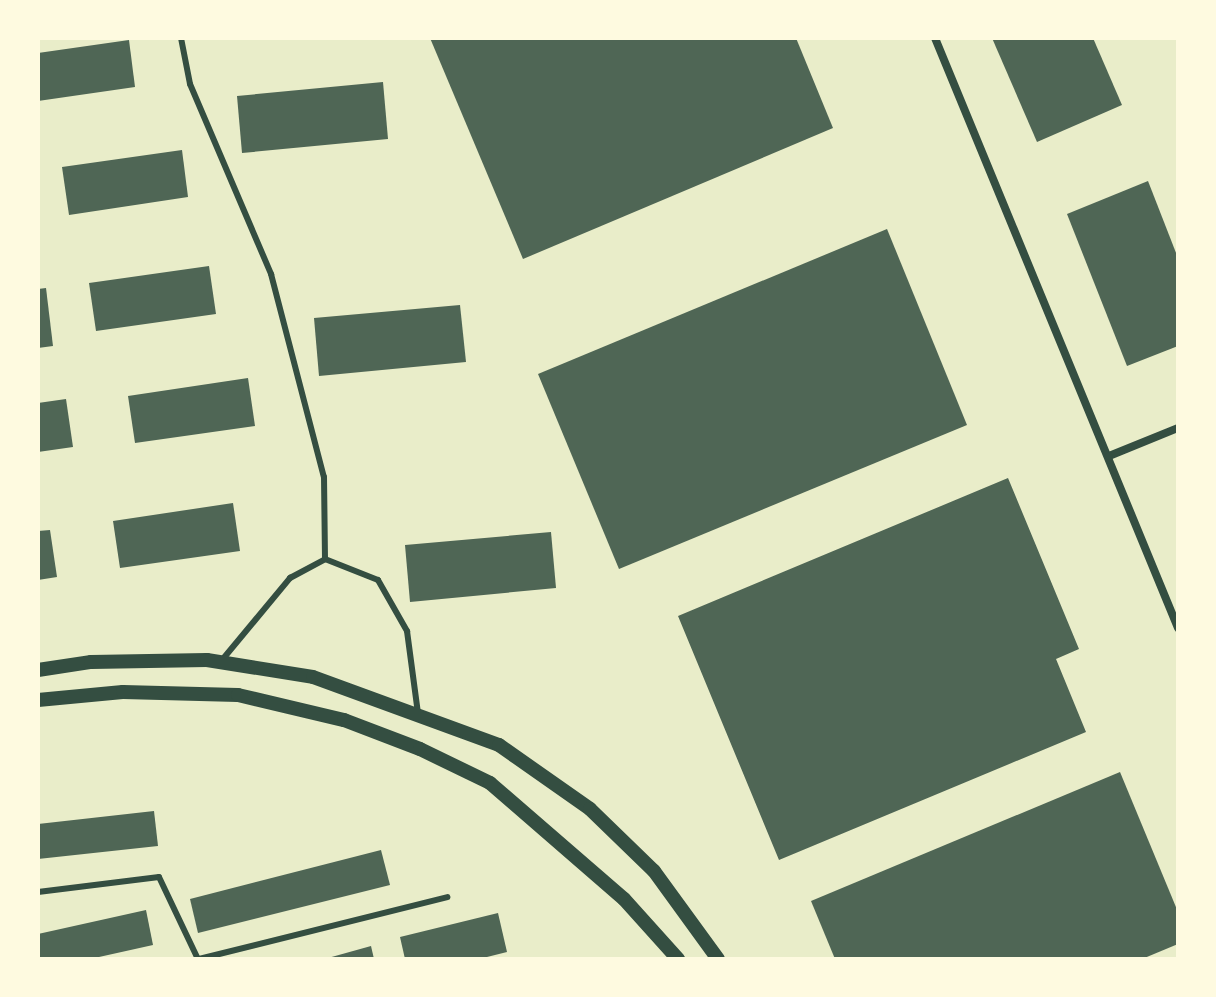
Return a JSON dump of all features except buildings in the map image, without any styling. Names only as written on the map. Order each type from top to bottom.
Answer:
[{"type":"street","points":[[935,38],[1178,628]]},
{"type":"street","points":[[1109,456],[1178,428]]},
{"type":"street","points":[[38,670],[91,662],[220,662],[313,677],[499,745],[590,809],[654,871],[718,959]]},
{"type":"street","points":[[38,700],[123,692],[238,695],[344,720],[420,749],[490,783],[624,899],[678,959]]},
{"type":"lane","points":[[181,38],[190,84],[271,274],[324,477],[325,559]]},
{"type":"lane","points":[[220,662],[290,578],[325,559]]},
{"type":"lane","points":[[325,559],[378,580],[407,631],[418,713]]},
{"type":"lane","points":[[38,892],[159,877],[198,959],[447,897]]}]
